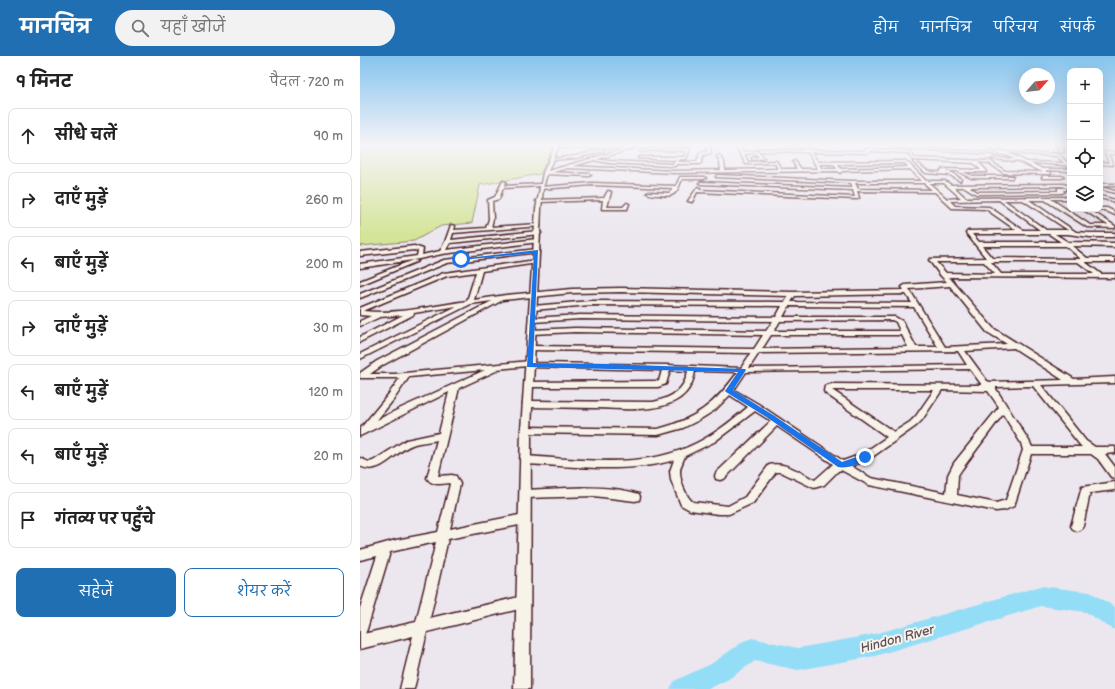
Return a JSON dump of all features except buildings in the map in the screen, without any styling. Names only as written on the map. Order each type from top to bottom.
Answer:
[{"type":"street","points":[[522,689],[527,404],[533,320],[538,201],[545,176]]},
{"type":"street","points":[[559,187],[563,176]]},
{"type":"street","points":[[649,193],[672,194],[678,187],[681,178],[701,176]]},
{"type":"street","points":[[690,201],[705,176]]},
{"type":"street","points":[[714,176],[853,182],[945,182],[965,199]]},
{"type":"street","points":[[841,176],[842,181]]},
{"type":"street","points":[[919,176],[956,208],[987,208]]},
{"type":"street","points":[[953,176],[960,180]]},
{"type":"street","points":[[968,176],[971,177],[1062,176],[1067,178]]},
{"type":"street","points":[[867,177],[870,182]]},
{"type":"street","points":[[751,194],[757,178]]},
{"type":"street","points":[[896,178],[906,190]]},
{"type":"street","points":[[807,196],[808,180]]},
{"type":"street","points":[[696,192],[857,198],[853,182]]},
{"type":"street","points":[[701,183],[855,190],[935,191]]},
{"type":"street","points":[[488,229],[491,219],[490,200],[497,198],[503,184],[576,189],[595,184],[678,187]]},
{"type":"street","points":[[1103,185],[1115,185]]},
{"type":"street","points":[[951,186],[966,186],[976,193],[1062,192],[1059,189],[1067,188]]},
{"type":"street","points":[[573,200],[576,189]]},
{"type":"street","points":[[1103,189],[1115,192]]},
{"type":"street","points":[[609,192],[604,208],[623,208],[627,207],[627,204]]},
{"type":"street","points":[[1103,198],[1115,202]]},
{"type":"street","points":[[538,201],[606,199]]},
{"type":"street","points":[[978,199],[987,208],[1022,232]]},
{"type":"street","points":[[1000,199],[1067,244],[1100,276]]},
{"type":"street","points":[[1024,199],[1076,233]]},
{"type":"street","points":[[1047,199],[1092,227],[1115,227]]},
{"type":"street","points":[[946,200],[1067,199]]},
{"type":"street","points":[[1103,202],[1115,202]]},
{"type":"street","points":[[1103,210],[1115,210]]},
{"type":"street","points":[[1106,210],[1115,214]]},
{"type":"street","points":[[1089,212],[1115,227]]},
{"type":"street","points":[[442,252],[453,229],[488,229],[537,238]]},
{"type":"street","points":[[999,275],[969,232],[1048,232],[1115,236]]},
{"type":"street","points":[[448,242],[537,238]]},
{"type":"street","points":[[360,266],[537,238]]},
{"type":"street","points":[[360,296],[446,261],[537,238]]},
{"type":"street","points":[[978,244],[1115,245]]},
{"type":"street","points":[[360,254],[414,248],[421,250],[419,257]]},
{"type":"street","points":[[360,283],[428,255]]},
{"type":"street","points":[[1073,382],[990,330],[932,260],[1115,260]]},
{"type":"street","points":[[360,311],[442,276],[458,271],[536,262]]},
{"type":"street","points":[[360,357],[470,302],[480,269]]},
{"type":"street","points":[[943,275],[1115,276]]},
{"type":"street","points":[[943,349],[905,288],[906,286],[951,284]]},
{"type":"street","points":[[360,311],[380,315],[399,314],[506,297],[534,294],[621,290],[794,294],[907,292]]},
{"type":"street","points":[[526,430],[658,432],[680,426],[696,418],[712,408],[729,391],[794,294]]},
{"type":"street","points":[[361,376],[380,363],[506,297]]},
{"type":"street","points":[[533,308],[590,303],[787,306],[915,305]]},
{"type":"street","points":[[360,340],[419,310]]},
{"type":"street","points":[[360,324],[380,315]]},
{"type":"street","points":[[533,320],[580,317],[778,319],[892,318],[899,321],[913,349]]},
{"type":"street","points":[[532,332],[575,330],[768,333],[905,333]]},
{"type":"street","points":[[531,348],[756,351],[943,349],[1016,346]]},
{"type":"street","points":[[729,391],[755,406],[841,465],[868,481],[996,507],[1005,506],[1010,503],[1028,451],[1026,444],[991,387],[984,382],[960,348]]},
{"type":"street","points":[[361,376],[406,375],[530,364],[743,370],[973,367]]},
{"type":"street","points":[[362,432],[500,366]]},
{"type":"street","points":[[529,384],[658,384],[663,382],[667,367]]},
{"type":"street","points":[[527,404],[640,406],[658,404],[669,400],[686,387],[689,382],[692,368]]},
{"type":"street","points":[[362,432],[391,397],[406,375]]},
{"type":"street","points":[[894,438],[828,391],[828,388],[991,387],[1115,380]]},
{"type":"street","points":[[1035,384],[1083,443],[1100,456],[1115,474]]},
{"type":"street","points":[[408,689],[455,484],[452,479],[434,480],[432,478],[455,387]]},
{"type":"street","points":[[681,454],[675,471],[681,496],[685,502],[690,506],[729,510],[749,500],[776,466],[814,484],[820,482],[830,472],[841,465],[856,462],[865,457],[894,438],[919,418],[940,387]]},
{"type":"street","points":[[525,460],[629,464],[659,460],[681,454],[718,436],[755,406]]},
{"type":"street","points":[[951,498],[953,475],[958,466],[1004,407]]},
{"type":"street","points":[[720,476],[777,421]]},
{"type":"street","points":[[360,462],[368,466],[376,464],[409,442],[443,436]]},
{"type":"street","points":[[1028,451],[1115,450]]},
{"type":"street","points":[[1076,526],[1086,490],[1115,486]]},
{"type":"street","points":[[525,494],[586,492],[609,493],[635,497]]},
{"type":"street","points":[[360,555],[385,548],[524,520]]},
{"type":"street","points":[[360,629],[385,548]]},
{"type":"street","points":[[360,642],[523,602]]},
{"type":"green space","points":[[360,176],[532,176],[480,185],[472,223],[441,226],[414,241],[360,246]]},
{"type":"waterway","name":"Hindon River","points":[[682,689],[719,672],[752,649],[798,659],[832,653],[875,645],[1041,596],[1090,602],[1115,619]]},
{"type":"route","points":[[461,259],[537,251],[530,365],[743,370],[729,391],[771,416],[841,465],[856,462],[865,457]]}]
